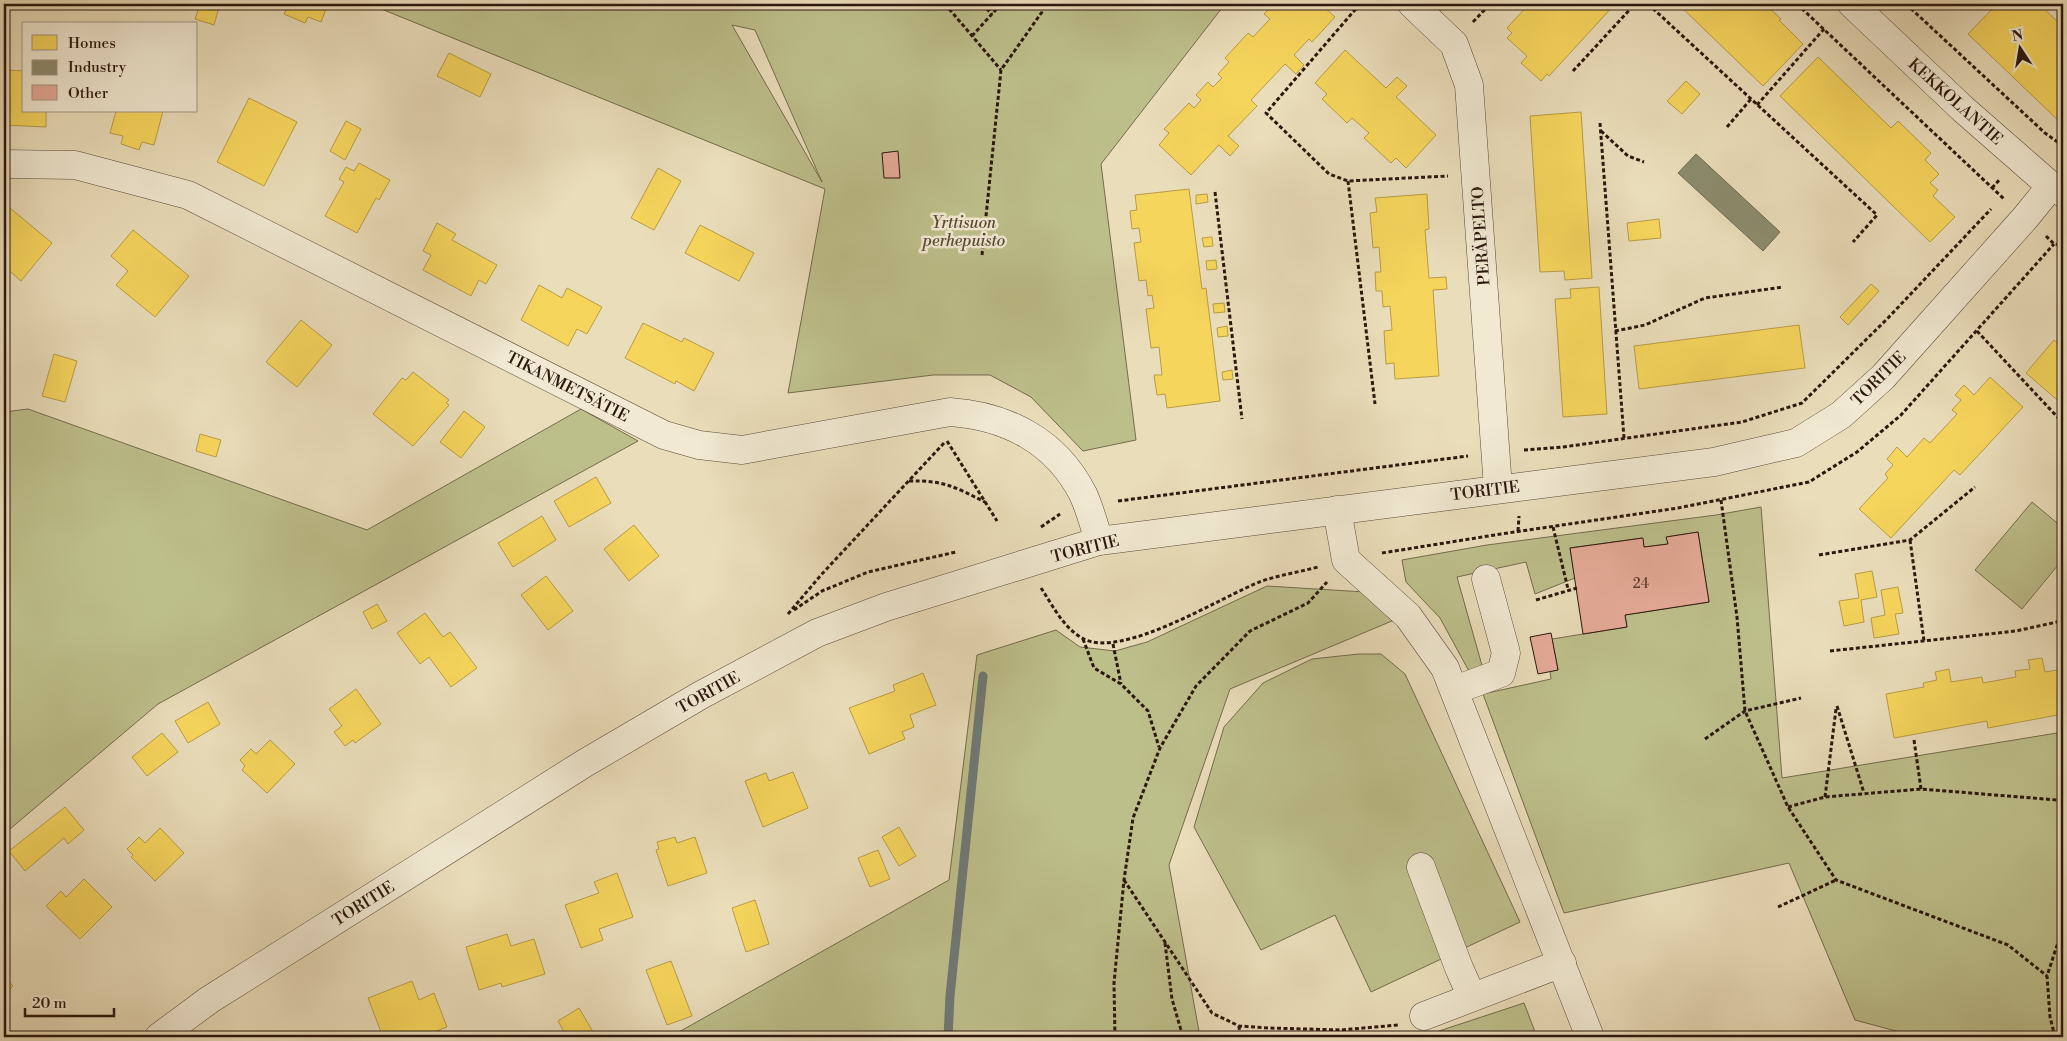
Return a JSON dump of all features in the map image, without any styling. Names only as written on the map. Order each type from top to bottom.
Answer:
[{"type":"street","name":"PERÄPELTO","points":[[1412,4],[1454,44],[1469,85],[1498,488]]},
{"type":"street","name":"KEKKOLANTIE","points":[[1852,4],[1963,109],[2057,190]]},
{"type":"street","name":"TIKANMETSÄTIE","points":[[4,164],[75,165],[188,195],[664,435],[699,445],[742,450],[950,412],[967,413],[1003,422],[1034,438],[1063,462],[1083,494],[1099,541]]},
{"type":"street","name":"TORITIE","points":[[159,1037],[209,1000],[585,763],[701,694],[817,633],[886,608],[1099,541],[1498,488],[1714,462],[1796,443],[1841,415],[1883,377],[2025,218],[2057,190]]},
{"type":"street","points":[[1337,510],[1346,560],[1408,616],[1445,668],[1590,1037]]},
{"type":"street","points":[[1455,690],[1501,673],[1506,654],[1486,579]]},
{"type":"street","points":[[1421,867],[1459,968],[1472,997]]},
{"type":"street","points":[[1424,1016],[1562,963]]},
{"type":"path","points":[[945,4],[1001,70]]},
{"type":"path","points":[[982,4],[992,14]]},
{"type":"path","points":[[972,36],[1002,4]]},
{"type":"path","points":[[982,255],[1001,70],[1042,12],[1044,4]]},
{"type":"path","points":[[1360,4],[1266,113],[1329,174],[1348,180],[1475,175]]},
{"type":"path","points":[[1573,71],[1635,4]]},
{"type":"path","points":[[1648,4],[1877,215],[1853,242]]},
{"type":"path","points":[[1797,4],[2025,218],[2054,244],[2063,245]]},
{"type":"path","points":[[1906,4],[2045,133],[2063,146]]},
{"type":"path","points":[[1757,105],[1824,29]]},
{"type":"path","points":[[1727,127],[1751,99]]},
{"type":"path","points":[[1600,122],[1624,438]]},
{"type":"path","points":[[1600,131],[1628,156],[1644,162]]},
{"type":"path","points":[[1348,180],[1375,404]]},
{"type":"path","points":[[1214,192],[1242,419]]},
{"type":"path","points":[[1037,530],[1059,514],[1130,498],[1496,453],[1563,447],[1742,422],[1802,403],[1888,318],[2002,197]]},
{"type":"path","points":[[1615,331],[1645,326],[1705,298],[1783,287]]},
{"type":"path","points":[[1977,331],[2063,422]]},
{"type":"path","points":[[959,552],[868,572],[822,591],[788,614],[946,440],[997,521]]},
{"type":"path","points":[[909,480],[925,480],[947,484],[985,502]]},
{"type":"path","points":[[1819,555],[1910,540],[1975,487]]},
{"type":"path","points":[[1721,500],[1737,617],[1744,711],[1788,807],[1836,880],[2008,945],[2047,976]]},
{"type":"path","points":[[1553,527],[1568,589]]},
{"type":"path","points":[[1910,540],[1924,641]]},
{"type":"path","points":[[1114,1037],[1114,983],[1124,880],[1133,818],[1160,748],[1196,686],[1250,631],[1308,603],[1346,560]]},
{"type":"path","points":[[1536,600],[1576,588]]},
{"type":"path","points":[[1830,651],[2016,631],[2057,622],[2063,615]]},
{"type":"path","points":[[1083,639],[1094,668],[1121,684],[1148,711],[1160,748]]},
{"type":"path","points":[[1113,644],[1121,684]]},
{"type":"path","points":[[1705,739],[1744,711],[1801,698]]},
{"type":"path","points":[[1824,796],[1836,706],[1864,794]]},
{"type":"path","points":[[1914,740],[1921,789]]},
{"type":"path","points":[[1788,807],[1824,796],[1921,789],[2063,799]]},
{"type":"path","points":[[1124,880],[1212,1013],[1239,1026],[1341,1030],[1395,1026],[1424,1016]]},
{"type":"path","points":[[1778,907],[1836,880]]},
{"type":"path","points":[[2055,1037],[2050,1017],[2047,976],[2063,927]]},
{"type":"path","points":[[1165,942],[1172,999],[1183,1037]]},
{"type":"path","points":[[1239,1026],[1240,1037]]},
{"type":"green space","name":"Yrttisuon perhepuisto","points":[[369,4],[1225,4],[1101,164],[1136,440],[1083,451],[1031,397],[990,375],[933,375],[788,393],[825,189]],"holes":[[[732,25],[755,30],[822,182]]]},
{"type":"green space","points":[[28,409],[367,530],[581,409],[638,441],[158,704],[4,834],[4,412]]},
{"type":"green space","points":[[2032,502],[2063,528],[2063,559],[2022,609],[1975,570]]},
{"type":"green space","points":[[1761,507],[1782,778],[2063,732],[2063,1037],[1918,1037],[1855,1020],[1789,863],[1564,913],[1483,694],[1551,679],[1550,671],[1558,670],[1552,639],[1627,627],[1625,615],[1709,602],[1698,532],[1667,537],[1668,544],[1644,547],[1642,538],[1570,548],[1575,578],[1535,594],[1526,562],[1457,577],[1483,669],[1470,673],[1440,618],[1406,582],[1402,560],[1487,545],[1716,515]]},
{"type":"green space","points":[[1267,586],[1365,592],[1399,618],[1230,689],[1169,865],[1200,1037],[670,1037],[949,880],[977,655],[1056,630],[1080,647],[1115,651],[1147,642]]},
{"type":"green space","points":[[1359,654],[1381,654],[1405,674],[1520,922],[1371,992],[1335,915],[1261,950],[1194,827],[1224,727],[1263,683],[1312,659]]},
{"type":"green space","points":[[1524,1003],[1537,1037],[1433,1037],[1433,1033]]},
{"type":"building: Homes","points":[[173,4],[220,4],[214,25],[195,19],[198,10]]},
{"type":"building: Homes","points":[[277,4],[328,4],[321,22],[308,17],[305,23],[284,14],[287,8]]},
{"type":"building: Homes","points":[[1274,4],[1321,4],[1335,17],[1312,42],[1309,39],[1294,55],[1304,65],[1296,74],[1285,64],[1251,100],[1257,106],[1228,136],[1239,146],[1230,156],[1219,145],[1191,175],[1159,145],[1169,133],[1164,129],[1189,103],[1194,108],[1201,100],[1196,95],[1208,82],[1213,87],[1222,78],[1218,74],[1229,62],[1225,58],[1248,33],[1253,37],[1270,19],[1264,14]]},
{"type":"building: Homes","points":[[1529,4],[1532,4],[1535,8],[1539,4],[1615,4],[1549,76],[1547,74],[1541,81],[1521,63],[1527,56],[1507,38],[1512,33],[1507,28]]},
{"type":"building: Homes","points":[[1678,4],[1765,4],[1803,44],[1763,86]]},
{"type":"building: Homes","points":[[1997,4],[2039,4],[2063,27],[2063,125],[1968,34]]},
{"type":"building: Homes","points":[[1345,50],[1386,88],[1397,77],[1407,86],[1396,97],[1436,135],[1406,168],[1396,158],[1391,163],[1364,138],[1369,133],[1352,118],[1347,123],[1322,99],[1327,94],[1315,83]]},
{"type":"building: Homes","points":[[449,53],[491,74],[480,97],[437,76]]},
{"type":"building: Homes","points":[[1818,57],[1891,128],[1898,121],[1931,153],[1925,160],[1939,174],[1930,183],[1938,190],[1933,196],[1955,217],[1930,242],[1780,96]]},
{"type":"building: Homes","points":[[6,70],[22,71],[22,112],[46,112],[46,127],[4,125]]},
{"type":"building: Homes","points":[[1686,81],[1700,94],[1682,114],[1667,101]]},
{"type":"building: Homes","points":[[249,98],[297,122],[264,186],[217,162]]},
{"type":"building: Homes","points":[[116,112],[163,112],[154,145],[142,142],[139,150],[121,144],[123,136],[110,133]]},
{"type":"building: Homes","points":[[1581,112],[1592,278],[1565,280],[1564,271],[1540,272],[1530,116]]},
{"type":"building: Homes","points":[[346,121],[361,129],[345,160],[330,151]]},
{"type":"building: Homes","points":[[359,163],[390,180],[379,200],[376,198],[357,233],[325,216],[344,182],[339,179],[346,167],[354,171]]},
{"type":"building: Homes","points":[[658,168],[681,181],[654,230],[631,218]]},
{"type":"building: Homes","points":[[1189,189],[1202,289],[1206,288],[1220,401],[1167,408],[1165,394],[1157,395],[1154,375],[1162,375],[1159,347],[1151,348],[1146,309],[1154,308],[1152,295],[1148,296],[1146,280],[1139,281],[1134,243],[1141,242],[1139,228],[1132,229],[1130,211],[1137,210],[1135,195]]},
{"type":"building: Homes","points":[[1207,194],[1208,202],[1196,204],[1196,195]]},
{"type":"building: Homes","points":[[1427,194],[1429,229],[1425,230],[1429,278],[1446,277],[1447,289],[1433,290],[1439,376],[1395,379],[1394,363],[1386,364],[1384,331],[1392,330],[1390,306],[1383,307],[1382,291],[1376,291],[1375,272],[1381,272],[1379,247],[1373,248],[1370,213],[1377,212],[1375,198]]},
{"type":"building: Homes","points":[[4,203],[52,243],[21,281],[4,266]]},
{"type":"building: Homes","points":[[1659,219],[1661,238],[1629,241],[1627,223]]},
{"type":"building: Homes","points":[[437,223],[456,234],[452,240],[497,265],[486,284],[479,280],[471,296],[423,270],[431,255],[423,251]]},
{"type":"building: Homes","points":[[700,225],[754,253],[739,281],[685,253]]},
{"type":"building: Homes","points":[[133,230],[189,276],[155,317],[116,285],[128,271],[111,256]]},
{"type":"building: Homes","points":[[1212,237],[1213,246],[1204,247],[1202,238]]},
{"type":"building: Homes","points":[[1216,260],[1217,269],[1207,270],[1206,261]]},
{"type":"building: Homes","points":[[1871,284],[1879,291],[1848,325],[1840,317]]},
{"type":"building: Homes","points":[[539,285],[562,298],[567,288],[602,307],[587,334],[577,329],[568,346],[521,320]]},
{"type":"building: Homes","points":[[1599,287],[1607,414],[1563,417],[1555,299],[1571,298],[1570,289]]},
{"type":"building: Homes","points":[[1224,303],[1225,312],[1214,313],[1213,304]]},
{"type":"building: Homes","points":[[301,320],[332,345],[297,387],[266,362]]},
{"type":"building: Homes","points":[[643,323],[682,342],[684,338],[714,353],[694,391],[676,381],[675,384],[625,358]]},
{"type":"building: Homes","points":[[1799,325],[1805,368],[1639,389],[1634,346]]},
{"type":"building: Homes","points":[[1227,326],[1228,336],[1218,337],[1217,328]]},
{"type":"building: Homes","points":[[2054,340],[2063,348],[2063,405],[2026,373]]},
{"type":"building: Homes","points":[[54,354],[77,361],[65,402],[42,396]]},
{"type":"building: Homes","points":[[1232,370],[1233,379],[1223,380],[1222,372]]},
{"type":"building: Homes","points":[[413,372],[449,400],[446,403],[449,405],[413,446],[373,414],[402,378],[406,380]]},
{"type":"building: Homes","points":[[1990,377],[2023,407],[1960,475],[1954,470],[1891,538],[1859,509],[1888,478],[1885,474],[1893,465],[1887,459],[1897,447],[1907,457],[1924,438],[1930,443],[1957,414],[1952,410],[1961,400],[1955,395],[1964,385],[1974,395]]},
{"type":"building: Homes","points":[[464,411],[485,427],[461,458],[440,442]]},
{"type":"building: Homes","points":[[200,434],[221,440],[216,457],[196,451]]},
{"type":"building: Homes","points":[[596,477],[611,503],[569,527],[554,501]]},
{"type":"building: Homes","points":[[542,516],[556,540],[513,567],[498,543]]},
{"type":"building: Homes","points":[[634,525],[659,556],[629,581],[604,549]]},
{"type":"building: Homes","points":[[1872,571],[1877,597],[1861,600],[1864,622],[1844,626],[1839,601],[1859,598],[1855,574]]},
{"type":"building: Homes","points":[[546,576],[573,611],[548,630],[521,595]]},
{"type":"building: Homes","points":[[1898,587],[1903,613],[1895,614],[1899,634],[1874,638],[1871,618],[1885,615],[1881,590]]},
{"type":"building: Homes","points":[[377,604],[387,621],[372,629],[363,612]]},
{"type":"building: Homes","points":[[425,613],[443,637],[450,632],[477,668],[451,687],[429,657],[420,664],[397,633]]},
{"type":"building: Homes","points":[[2042,658],[2045,672],[2063,669],[2063,714],[1988,728],[1987,721],[1894,738],[1886,694],[1924,687],[1923,683],[1937,680],[1935,672],[1949,669],[1951,682],[1982,677],[1983,683],[2016,677],[2015,671],[2030,669],[2028,660]]},
{"type":"building: Homes","points":[[923,673],[936,705],[910,715],[914,727],[902,732],[905,739],[869,754],[849,708],[895,691],[893,685]]},
{"type":"building: Homes","points":[[356,689],[381,724],[355,743],[353,740],[345,746],[334,732],[342,726],[329,709]]},
{"type":"building: Homes","points":[[208,702],[220,724],[188,743],[175,721]]},
{"type":"building: Homes","points":[[162,733],[178,752],[147,776],[132,757]]},
{"type":"building: Homes","points":[[270,740],[295,764],[267,793],[242,770],[245,766],[240,760],[251,749],[256,754]]},
{"type":"building: Homes","points":[[793,772],[808,808],[763,827],[745,781],[766,773],[769,781]]},
{"type":"building: Homes","points":[[65,807],[84,830],[68,844],[64,838],[25,871],[9,851]]},
{"type":"building: Homes","points":[[899,827],[916,856],[899,866],[882,837]]},
{"type":"building: Homes","points":[[160,828],[184,853],[155,881],[131,857],[133,855],[127,849],[139,837],[145,843]]},
{"type":"building: Homes","points":[[675,837],[677,843],[695,837],[707,873],[668,886],[656,850],[659,849],[657,842]]},
{"type":"building: Homes","points":[[878,850],[890,879],[870,887],[858,858]]},
{"type":"building: Homes","points":[[617,873],[633,917],[599,929],[603,940],[581,948],[565,905],[599,893],[594,882]]},
{"type":"building: Homes","points":[[84,879],[112,907],[80,939],[46,906],[61,891],[66,897]]},
{"type":"building: Homes","points":[[755,900],[769,944],[746,952],[732,908]]},
{"type":"building: Homes","points":[[507,934],[511,946],[534,939],[545,974],[502,987],[501,983],[479,990],[466,947]]},
{"type":"building: Homes","points":[[671,961],[692,1016],[667,1025],[646,970]]},
{"type":"building: Homes","points":[[4,976],[13,986],[4,995]]},
{"type":"building: Homes","points":[[412,981],[419,1000],[434,993],[447,1027],[421,1037],[383,1037],[368,998]]},
{"type":"building: Homes","points":[[579,1008],[596,1037],[567,1037],[558,1021]]},
{"type":"building: Industry","points":[[1696,154],[1780,232],[1763,251],[1678,173]]},
{"type":"building: Other","points":[[898,151],[900,178],[884,178],[882,153]]},
{"type":"building: Other","points":[[1698,532],[1709,602],[1625,615],[1627,627],[1583,634],[1570,548],[1643,538],[1644,547],[1668,544],[1666,537]]},
{"type":"building: Other","points":[[1551,633],[1558,670],[1538,674],[1530,637]]},
{"type":"waterway","points":[[948,1037],[950,996],[983,676]]}]
